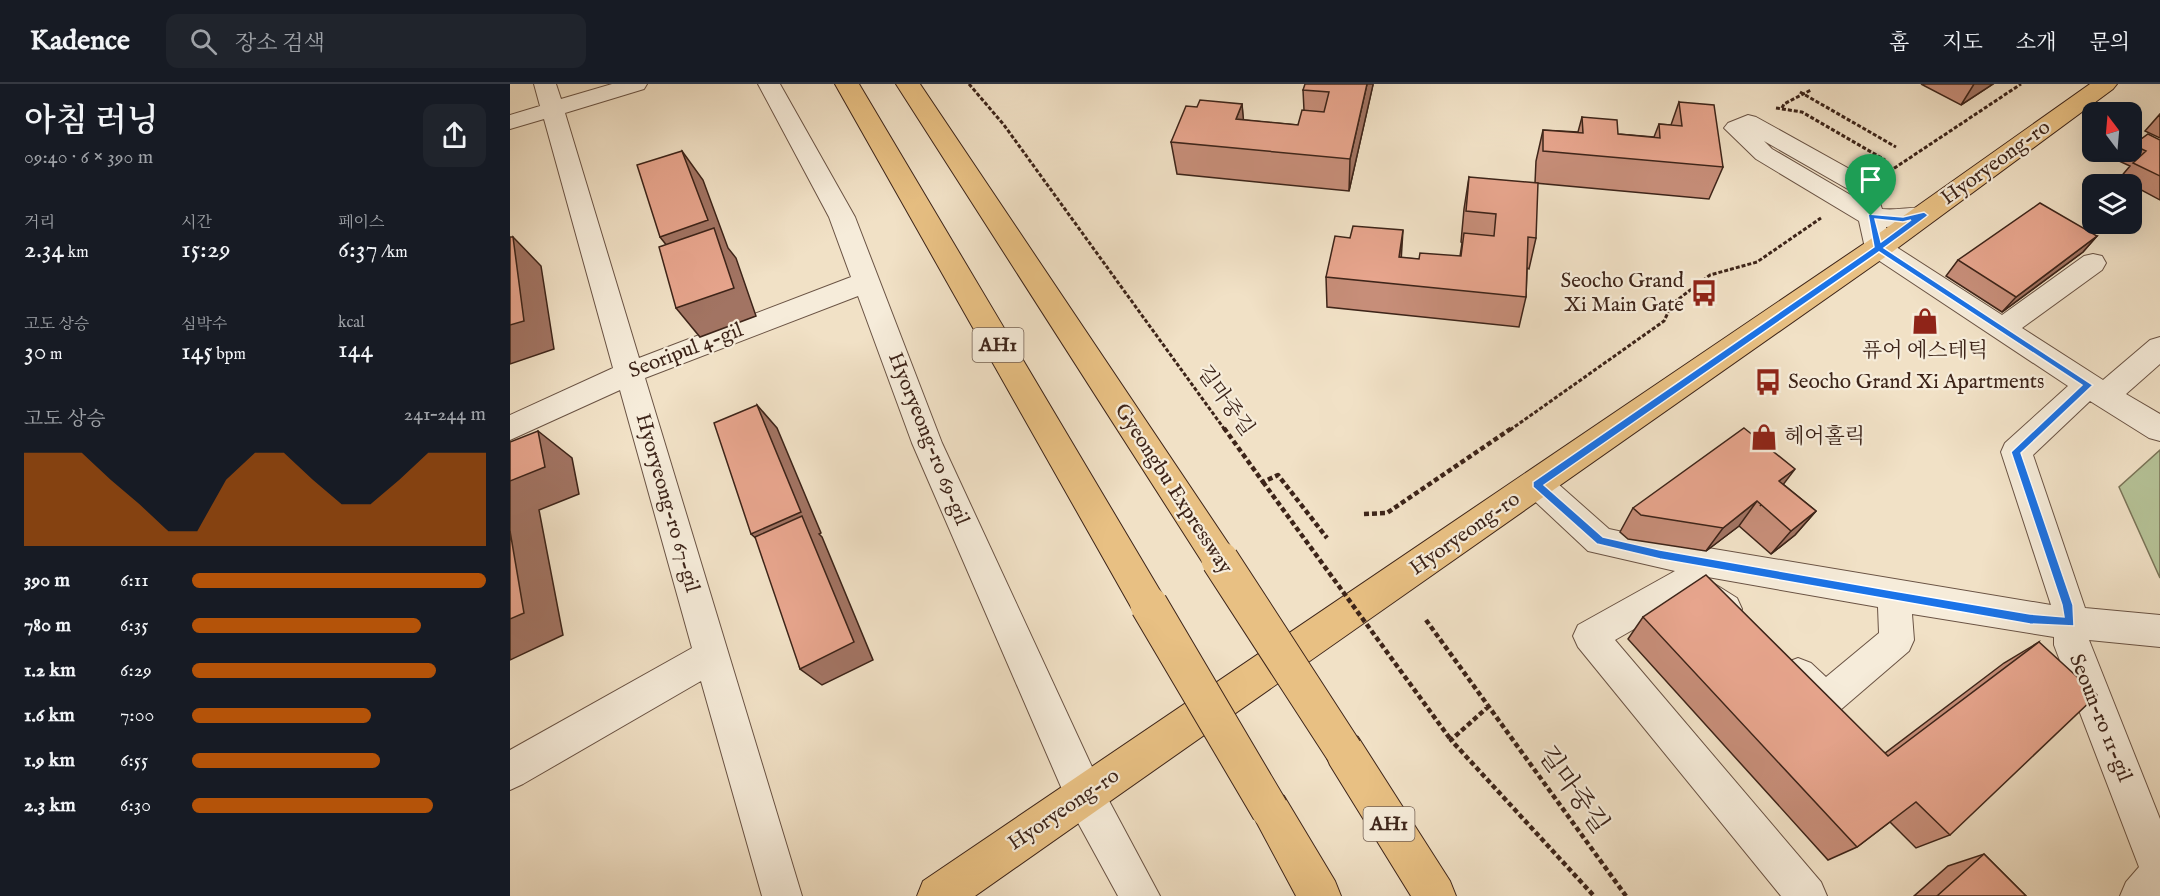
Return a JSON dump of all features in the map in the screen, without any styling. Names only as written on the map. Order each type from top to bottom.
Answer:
[{"type":"main road","name":"AH1","points":[[848,84],[1320,896]]},
{"type":"main road","name":"Gyeongbu Expressway","points":[[908,84],[1344,751],[1435,896]]},
{"type":"main road","name":"Hyoryeong-ro","points":[[938,896],[1537,484],[1875,232],[1924,215],[2105,84]]},
{"type":"street","points":[[510,122],[549,97],[636,84]]},
{"type":"street","name":"Hyoryeong-ro 69-gil","points":[[769,84],[842,217],[927,443],[1085,796],[1140,896]]},
{"type":"street","name":"Hyoryeong-ro 67-gil","points":[[549,97],[782,896]]},
{"type":"street","points":[[1875,232],[1864,188],[1842,175],[1764,118],[1736,128],[1764,154],[1852,209],[1875,232],[2002,329],[2160,429]]},
{"type":"street","points":[[2002,329],[2093,262]]},
{"type":"street","name":"Seoripul 4-gil","points":[[510,428],[629,373],[866,282]]},
{"type":"street","name":"Seoun-ro 11-gil","points":[[2160,348],[2097,390],[2016,452],[2068,605],[2072,645],[2160,869]]},
{"type":"street","points":[[1537,484],[1600,541],[1660,554],[2030,619],[2160,631]]},
{"type":"street","points":[[1808,896],[1590,636],[1684,583],[1724,609],[1826,700],[1898,640],[1894,596]]},
{"type":"street","points":[[510,771],[711,656]]},
{"type":"street","points":[[2140,896],[2160,875]]},
{"type":"path","name":"길마중길","points":[[969,84],[1004,125],[1451,740],[1594,896]]},
{"type":"path","points":[[1877,180],[2021,84]]},
{"type":"path","points":[[1764,118],[1802,93],[1811,90]]},
{"type":"path","points":[[1802,93],[1896,147]]},
{"type":"path","points":[[1782,108],[1808,115],[1885,160]]},
{"type":"path","points":[[1881,171],[1895,167]]},
{"type":"path","points":[[1364,514],[1387,513],[1523,421],[1665,321],[1672,304],[1710,275],[1757,262],[1827,213]]},
{"type":"path","points":[[1263,482],[1278,475],[1327,538]]},
{"type":"path","name":"길마중길","points":[[1426,620],[1626,896]]},
{"type":"path","points":[[1451,740],[1489,706]]},
{"type":"green space","points":[[2160,450],[2160,578],[2119,487]]},
{"type":"building","points":[[1305,84],[1367,84],[1350,159],[1171,142],[1186,106],[1197,107],[1200,100],[1242,104],[1236,119],[1298,125],[1302,110],[1324,112],[1329,92],[1303,90]]},
{"type":"building","points":[[1679,102],[1714,105],[1723,167],[1543,151],[1543,130],[1583,133],[1582,117],[1617,120],[1618,134],[1660,138],[1659,124],[1682,126]]},
{"type":"building","points":[[2148,134],[2160,140],[2160,176],[2133,163],[2142,162],[2142,155],[2146,151],[2142,149],[2142,138]]},
{"type":"building","points":[[682,151],[708,220],[660,237],[637,165]]},
{"type":"building","points":[[1469,177],[1538,183],[1536,238],[1528,237],[1526,297],[1326,277],[1335,236],[1350,238],[1353,226],[1403,230],[1399,257],[1419,259],[1420,253],[1461,256],[1464,233],[1494,236],[1496,214],[1466,211]]},
{"type":"building","points":[[2040,203],[2082,227],[2082,234],[2097,236],[2016,297],[1958,260]]},
{"type":"building","points":[[714,228],[734,288],[676,308],[659,247]]},
{"type":"building","points":[[510,237],[513,237],[524,321],[510,325]]},
{"type":"building","points":[[757,405],[801,512],[751,534],[714,423]]},
{"type":"building","points":[[1744,428],[1795,469],[1779,481],[1816,511],[1791,531],[1757,501],[1723,528],[1641,515],[1633,508]]},
{"type":"building","points":[[538,431],[545,467],[510,481],[510,442]]},
{"type":"building","points":[[802,516],[854,642],[800,669],[755,537]]},
{"type":"building","points":[[510,531],[524,613],[510,619]]},
{"type":"building","points":[[1706,575],[1888,756],[2039,642],[2097,695],[1950,835],[1916,802],[1857,847],[1643,617]]},
{"type":"building","points":[[1984,854],[2026,896],[1937,896]]},
{"type":"place","name":"Seocho Grand Xi Main Gate","points":[[1704,293]]},
{"type":"place","name":"퓨어 에스테틱","points":[[1925,321]]},
{"type":"place","name":"Seocho Grand Xi Apartments","points":[[1768,382]]},
{"type":"place","name":"헤어홀릭","points":[[1764,437]]},
{"type":"route","points":[[1871,216],[1878,248],[1537,484],[1600,541],[1894,596],[2030,619],[2070,622],[2068,605],[2016,452],[2088,385],[1878,248],[1924,215],[1889,220],[1871,216]]}]
